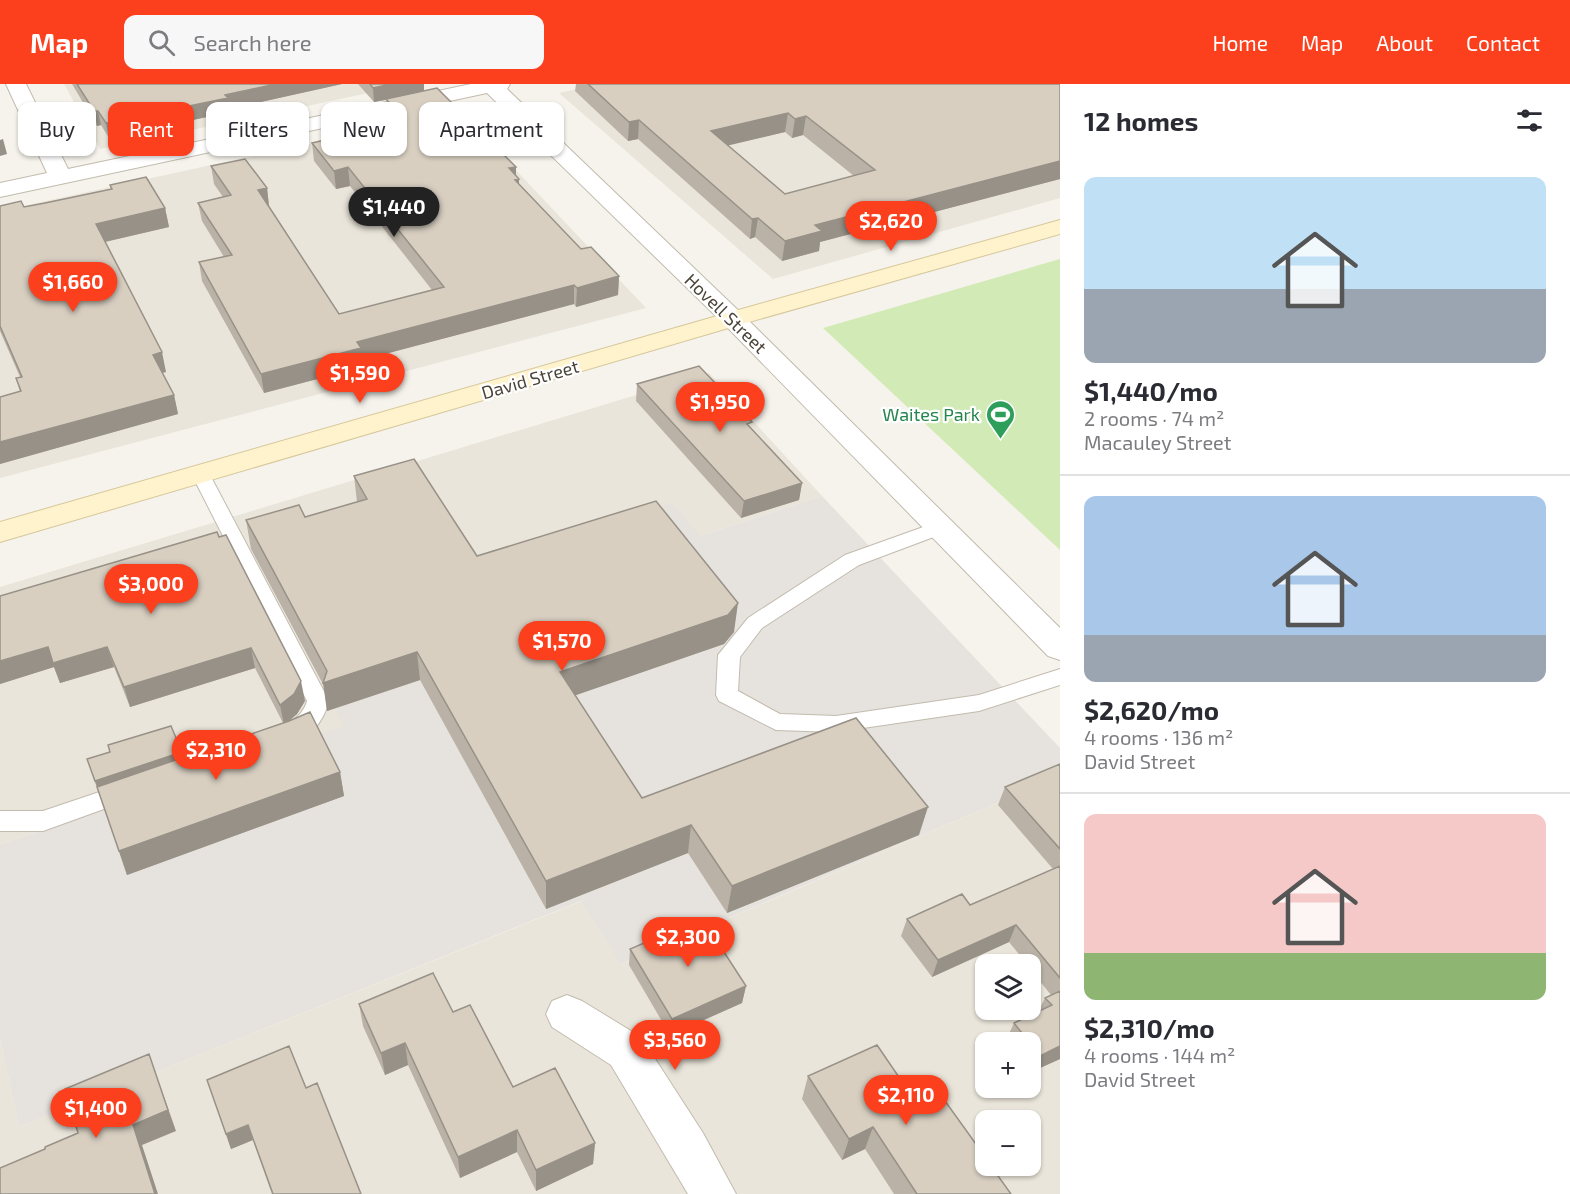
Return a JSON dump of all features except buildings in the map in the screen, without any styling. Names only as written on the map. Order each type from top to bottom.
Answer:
[{"type":"street","points":[[16,84],[60,176]]},
{"type":"street","points":[[0,189],[494,85]]},
{"type":"street","name":"Hovell Street","points":[[494,85],[733,319],[1060,648]]},
{"type":"street","name":"David Street","points":[[0,532],[733,319],[1060,227]]},
{"type":"street","points":[[567,1014],[626,1051],[687,1148],[712,1194]]},
{"type":"lane","points":[[201,475],[318,701],[309,721],[298,730],[274,742]]},
{"type":"lane","points":[[940,527],[852,560],[756,623],[729,655],[727,695],[776,722],[836,724],[980,704],[1060,677]]},
{"type":"lane","points":[[0,821],[43,821],[145,786]]},
{"type":"shaded area","points":[[64,84],[412,84],[309,105],[309,102],[206,102],[206,127],[194,129],[194,102],[108,102],[108,147],[100,149],[96,142],[96,102],[74,102]]},
{"type":"shaded area","points":[[600,84],[1060,84],[1060,198],[773,279],[559,93]]},
{"type":"shaded area","points":[[419,120],[419,156],[502,156],[646,308],[0,478],[0,211],[253,156],[309,156],[309,144],[321,141],[321,156],[407,156],[407,123]]},
{"type":"shaded area","points":[[709,373],[822,496],[700,536],[337,708],[345,726],[0,845],[0,587]]},
{"type":"shaded area","points":[[822,496],[1060,748],[1060,776],[621,964],[581,901],[19,1127],[0,1039],[0,845],[344,726],[292,624],[672,503],[700,536]]},
{"type":"shaded area","points":[[1060,776],[1060,1194],[0,1194],[0,1039],[19,1127],[582,901],[622,964]]},
{"type":"green space","name":"Waites Park","points":[[1060,259],[1060,550],[823,328]]},
{"type":"place","name":"Waites Park","points":[[1001,440]]}]
